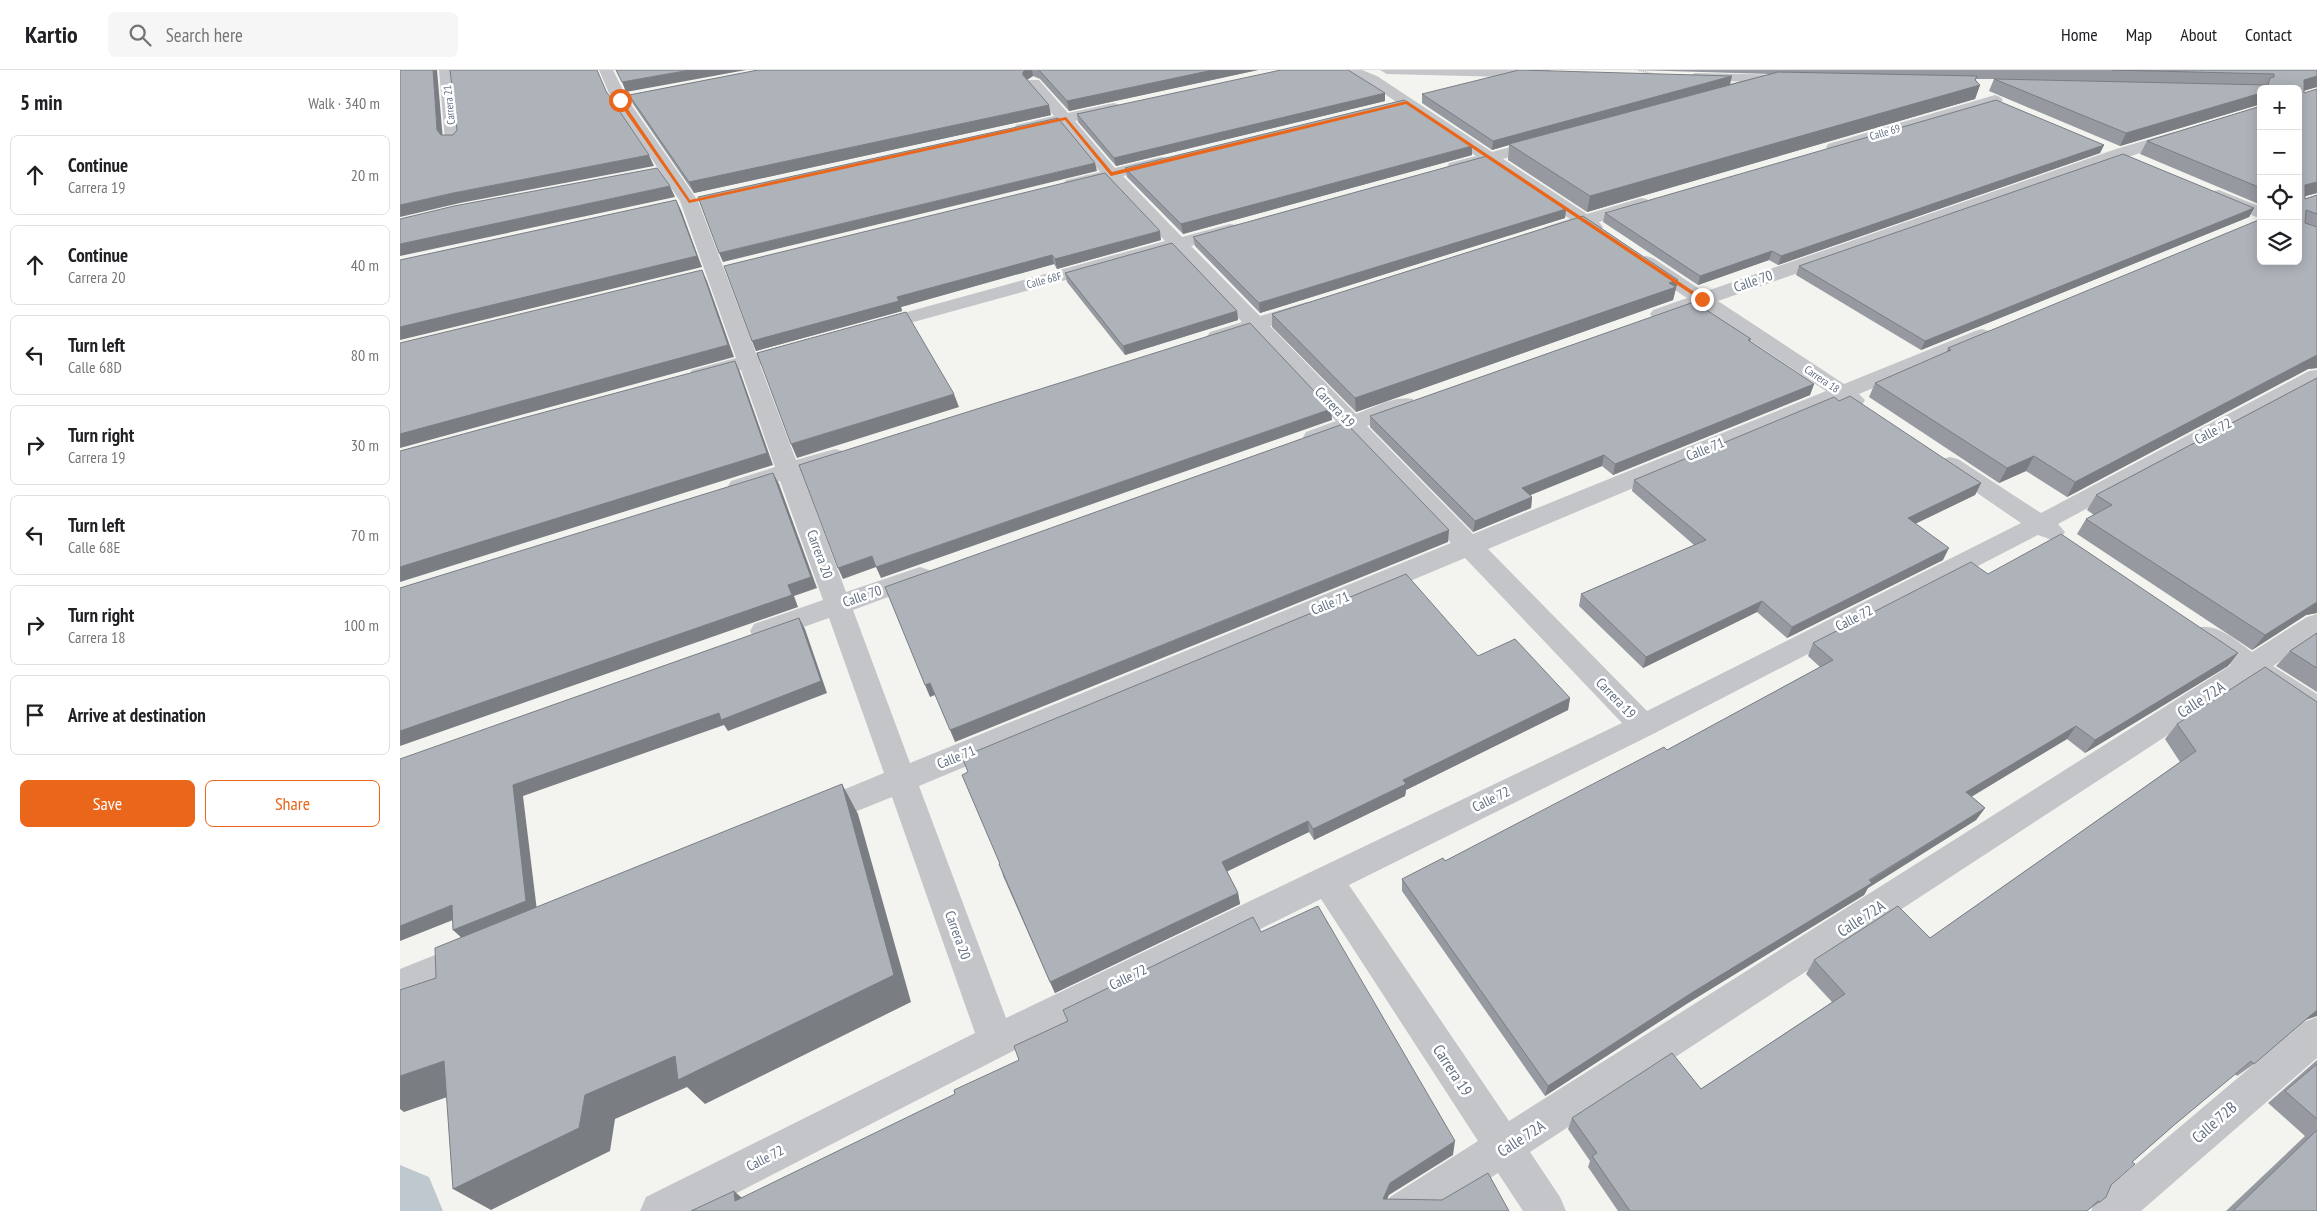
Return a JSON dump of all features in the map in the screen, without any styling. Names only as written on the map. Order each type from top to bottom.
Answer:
[{"type":"street","name":"Carrera 21","points":[[446,70],[453,140]]},
{"type":"street","points":[[606,70],[620,100],[639,97]]},
{"type":"street","points":[[1349,70],[1372,79],[1397,104],[1490,158],[1608,236]]},
{"type":"street","points":[[1387,70],[1565,74]]},
{"type":"street","points":[[1662,76],[1804,80]]},
{"type":"street","points":[[1718,95],[1775,79]]},
{"type":"street","name":"Carrera 19","points":[[1034,83],[1111,174],[1643,726]]},
{"type":"street","points":[[1970,90],[2013,107]]},
{"type":"street","name":"Carrera 20","points":[[620,100],[640,129],[657,172],[689,201],[996,1041]]},
{"type":"street","name":"Calle 69","points":[[1823,150],[1995,100]]},
{"type":"street","points":[[1007,132],[1133,104]]},
{"type":"street","name":"Calle 70","points":[[1638,322],[2122,153],[2196,130]]},
{"type":"street","points":[[1433,173],[1556,139]]},
{"type":"street","points":[[2104,145],[2148,164]]},
{"type":"street","points":[[1053,188],[1178,158]]},
{"type":"street","points":[[2200,187],[2255,221]]},
{"type":"street","points":[[1527,238],[1660,198]]},
{"type":"street","name":"Calle 68F","points":[[853,333],[1244,225]]},
{"type":"street","name":"Carrera 18","points":[[1631,252],[1867,409]]},
{"type":"street","points":[[1198,342],[1330,300]]},
{"type":"street","name":"Calle 71","points":[[792,824],[2006,325]]},
{"type":"street","points":[[682,380],[814,343]]},
{"type":"street","name":"Calle 72","points":[[660,1211],[996,1041],[1643,726],[2039,524],[2317,376]]},
{"type":"street","points":[[1295,443],[1425,397]]},
{"type":"street","points":[[722,492],[855,450]]},
{"type":"street","points":[[1932,452],[2072,546]]},
{"type":"street","name":"Calle 70","points":[[745,638],[941,568]]},
{"type":"street","points":[[2186,622],[2317,709]]},
{"type":"street","name":"Calle 72A","points":[[1404,1211],[1505,1148],[2317,624]]},
{"type":"street","name":"Carrera 19","points":[[1327,879],[1546,1211]]},
{"type":"street","points":[[400,986],[491,948]]},
{"type":"street","name":"Calle 72B","points":[[2111,1211],[2317,1034]]},
{"type":"path","points":[[1639,70],[1662,76]]},
{"type":"building","points":[[400,70],[433,70],[437,130],[441,135],[453,135],[457,130],[450,70],[597,70],[606,91],[649,155],[400,205]]},
{"type":"building","points":[[616,70],[690,70],[622,82]]},
{"type":"building","points":[[758,70],[1026,70],[1023,72],[1023,75],[1049,105],[689,182],[629,95]]},
{"type":"building","points":[[1039,70],[1213,70],[1067,101]]},
{"type":"building","points":[[1281,70],[1348,70],[1385,93],[1114,158],[1077,114]]},
{"type":"building","points":[[1519,70],[1732,76],[1493,141],[1422,94]]},
{"type":"building","points":[[2112,70],[2317,70],[2317,76],[2304,80],[2304,93],[2317,89],[2317,182],[2305,185],[2305,199],[2317,195],[2317,214],[2306,210],[2305,223],[2317,227],[2317,355],[2075,482],[2034,456],[2007,468],[1875,383],[1951,350],[1948,348],[2257,221],[2257,265],[2302,265],[2302,85],[2268,85],[2270,78],[2274,77],[2274,74]]},
{"type":"building","points":[[1778,72],[1977,76],[1975,80],[1980,85],[1590,196],[1509,144]]},
{"type":"building","points":[[1994,79],[2268,85],[2257,85],[2257,94],[2126,133]]},
{"type":"building","points":[[1404,100],[1472,146],[1181,224],[1125,168]]},
{"type":"building","points":[[1996,100],[2104,145],[1781,256],[1772,251],[1700,276],[1605,213]]},
{"type":"building","points":[[2257,107],[2257,186],[2147,141]]},
{"type":"building","points":[[1058,118],[1095,163],[719,253],[698,197]]},
{"type":"building","points":[[2123,154],[2254,208],[1925,341],[1799,266]]},
{"type":"building","points":[[1487,156],[1566,209],[1259,303],[1193,237]]},
{"type":"building","points":[[657,168],[670,186],[400,244],[400,219],[454,206]]},
{"type":"building","points":[[1105,173],[1160,231],[1055,259],[1052,255],[897,297],[899,301],[752,341],[724,266]]},
{"type":"building","points":[[676,200],[697,256],[400,327],[400,260]]},
{"type":"building","points":[[1583,216],[1678,280],[1669,283],[1676,287],[1355,398],[1272,314]]},
{"type":"building","points":[[1172,243],[1237,311],[1123,346],[1065,273]]},
{"type":"building","points":[[702,270],[728,345],[400,434],[400,343]]},
{"type":"building","points":[[1694,302],[1751,339],[1748,340],[1814,384],[1615,464],[1604,455],[1522,488],[1532,497],[1475,521],[1370,416]]},
{"type":"building","points":[[906,312],[954,394],[791,444],[757,353]]},
{"type":"building","points":[[1250,323],[1331,409],[876,567],[872,556],[838,568],[799,465]]},
{"type":"building","points":[[735,361],[767,453],[400,567],[400,451]]},
{"type":"building","points":[[2317,378],[2317,602],[2265,635],[2086,519],[2112,505],[2096,495]]},
{"type":"building","points":[[1850,396],[1981,483],[1908,518],[1949,548],[1792,627],[1762,601],[1646,657],[1581,594],[1706,540],[1634,480],[1834,397],[1839,401]]},
{"type":"building","points":[[1346,423],[1449,530],[950,730],[930,683],[925,685],[885,587]]},
{"type":"building","points":[[773,473],[811,577],[788,585],[792,595],[400,731],[400,588]]},
{"type":"building","points":[[2061,534],[2238,653],[2095,740],[2076,726],[1966,792],[1985,808],[1869,880],[1872,883],[1693,992],[1548,1086],[1402,879],[1443,858],[1445,861],[1664,747],[1667,750],[1833,660],[1813,643],[1971,562],[1988,574]]},
{"type":"building","points":[[1406,574],[1478,656],[1515,639],[1570,698],[1403,780],[1406,784],[1313,829],[1308,821],[1222,862],[1238,893],[1050,982],[962,775],[968,772],[962,757]]},
{"type":"building","points":[[799,618],[821,681],[721,720],[719,713],[513,785],[526,901],[453,930],[452,905],[400,926],[400,759]]},
{"type":"building","points":[[2317,633],[2317,668],[2290,651]]},
{"type":"building","points":[[2265,667],[2317,702],[2317,1010],[2254,1064],[2251,1061],[2132,1162],[2135,1164],[2111,1185],[2106,1197],[2100,1202],[2098,1201],[2087,1211],[1630,1211],[1592,1156],[1597,1153],[1572,1118],[1672,1053],[1701,1089],[1845,994],[1814,960],[1898,906],[1930,938],[2196,751],[2177,724]]},
{"type":"building","points":[[842,784],[894,975],[678,1080],[675,1056],[585,1095],[579,1128],[453,1189],[444,1061],[400,1076],[400,990],[436,978],[435,948]]},
{"type":"building","points":[[1318,906],[1455,1141],[1390,1183],[1383,1199],[1442,1200],[1488,1173],[1509,1211],[691,1211],[734,1191],[735,1201],[955,1094],[954,1090],[1019,1060],[1014,1046],[1068,1021],[1063,1010],[1253,917],[1261,932]]},
{"type":"building","points":[[2317,1064],[2317,1119],[2285,1091]]},
{"type":"building","points":[[2317,1130],[2317,1211],[2233,1211]]},
{"type":"waterway","points":[[400,1206],[402,1211]]},
{"type":"route","points":[[620,100],[689,202],[1066,119],[1111,174],[1407,102],[1702,299]]}]
